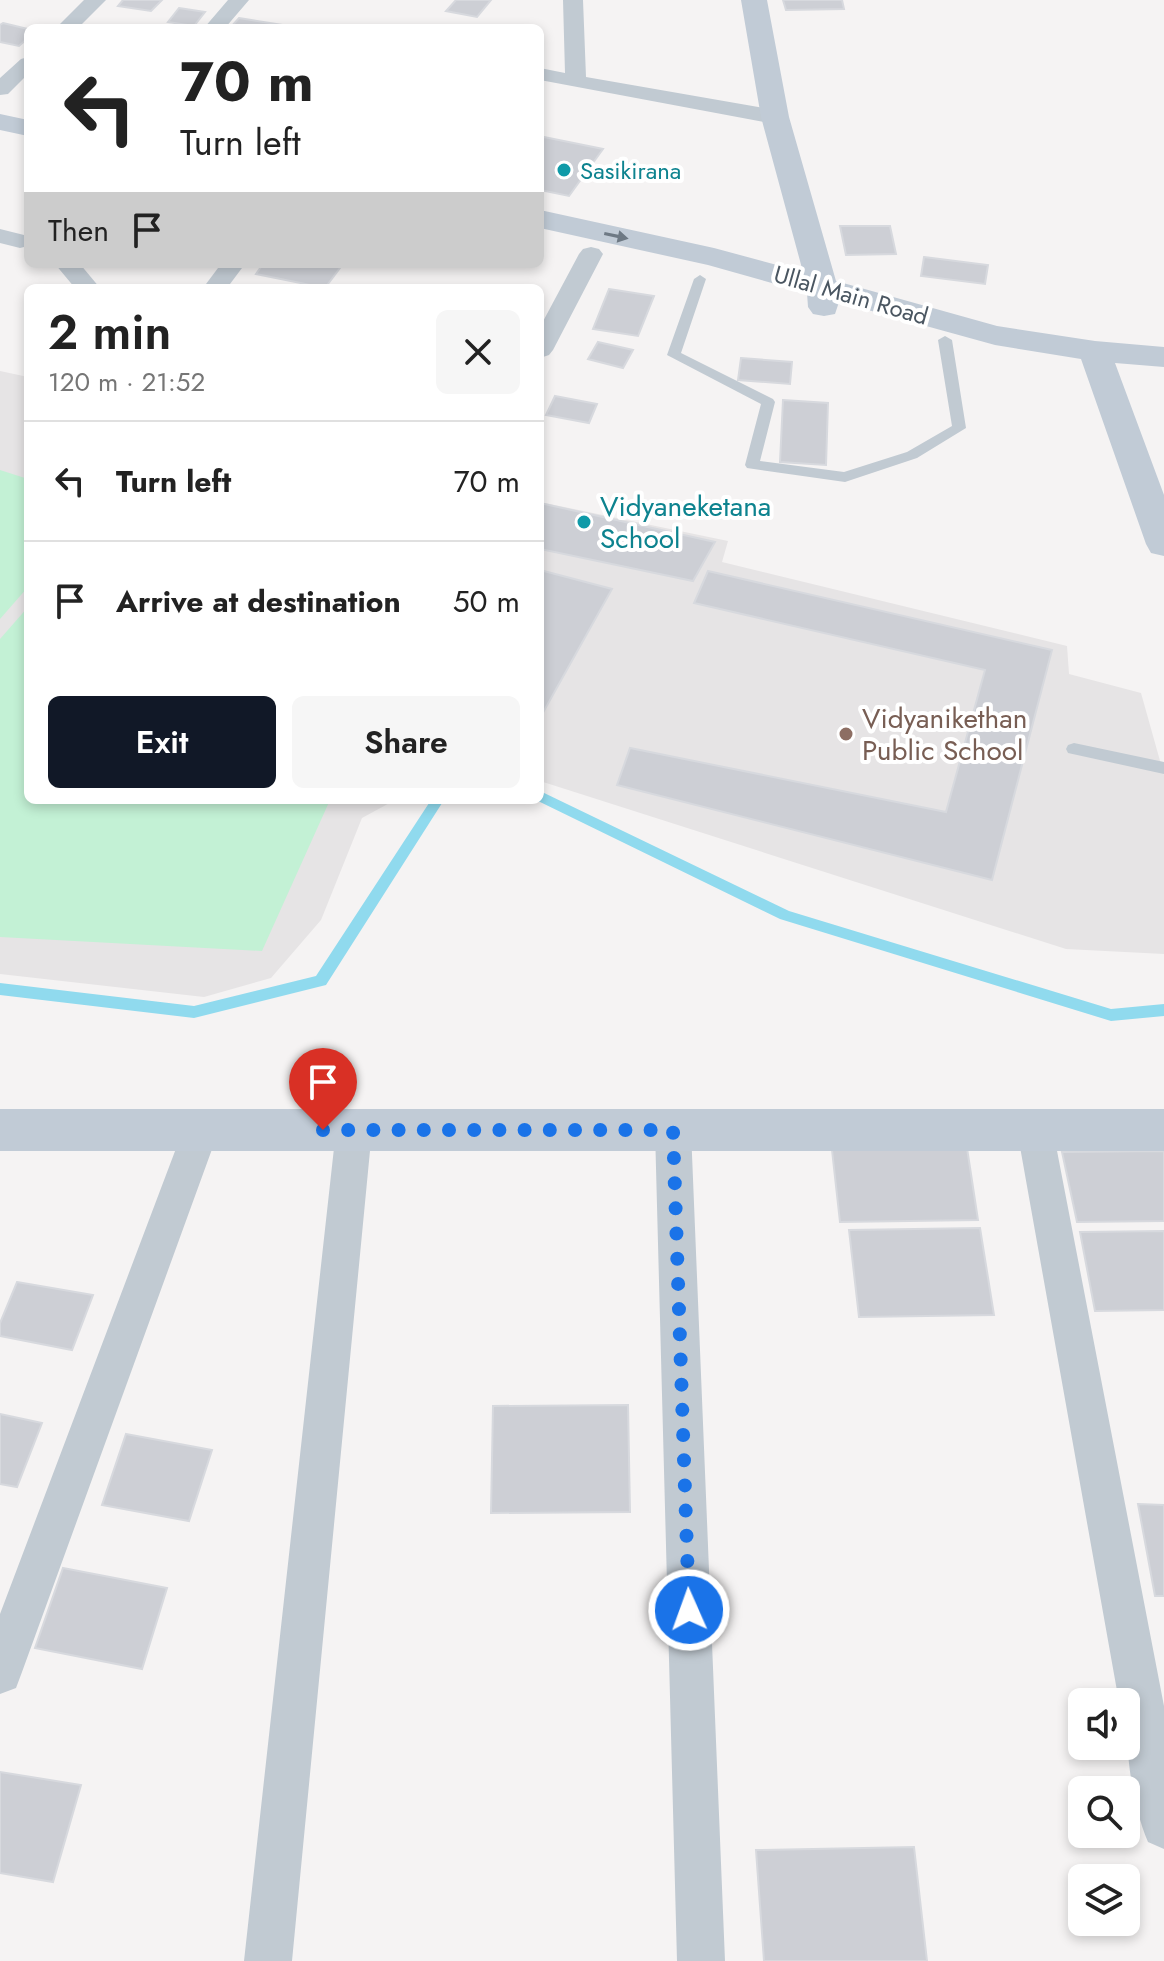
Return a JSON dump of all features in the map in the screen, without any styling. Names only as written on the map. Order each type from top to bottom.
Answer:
[{"type":"street","points":[[70,24],[96,0]]},
{"type":"street","points":[[218,24],[239,0]]},
{"type":"street","points":[[573,0],[576,81]]},
{"type":"street","points":[[754,0],[775,117],[823,296]]},
{"type":"street","points":[[0,89],[24,67]]},
{"type":"street","points":[[544,75],[775,117]]},
{"type":"street","points":[[6,120],[24,109]]},
{"type":"street","name":"Ullal Main Road","points":[[544,220],[714,257],[945,340],[1044,364],[1164,357]]},
{"type":"street","name":"Ullal Main Road","points":[[544,244],[700,279],[823,296],[995,335],[1164,380]]},
{"type":"street","points":[[544,342],[591,254]]},
{"type":"street","points":[[70,268],[84,284]]},
{"type":"street","points":[[1099,362],[1164,544]]},
{"type":"street","points":[[0,1130],[1164,1130]]},
{"type":"street","points":[[0,1672],[201,1130]]},
{"type":"street","points":[[268,1961],[354,1130]]},
{"type":"street","points":[[673,1130],[701,1961]]},
{"type":"street","points":[[1035,1130],[1164,1826]]},
{"type":"lane","points":[[700,279],[674,355],[768,402],[752,465],[845,477],[912,455],[959,428],[945,340]]},
{"type":"lane","points":[[1074,749],[1164,768]]},
{"type":"shaded area","points":[[0,371],[24,376],[24,804],[388,804],[362,818],[321,920],[271,978],[204,997],[0,974]]},
{"type":"shaded area","name":"Vidyanikethan Public School","points":[[544,503],[728,541],[722,562],[1067,646],[1069,674],[1141,693],[1164,775],[1164,954],[1066,949],[544,782]]},
{"type":"green space","points":[[0,470],[24,478],[24,592],[0,619]]},
{"type":"green space","points":[[24,612],[24,804],[328,804],[262,951],[0,937],[0,639]]},
{"type":"building","points":[[123,0],[162,0],[151,11],[118,6]]},
{"type":"building","points":[[456,0],[491,0],[477,17],[446,11]]},
{"type":"building","points":[[783,0],[842,0],[844,9],[786,10]]},
{"type":"building","points":[[179,8],[205,12],[196,24],[168,22]]},
{"type":"building","points":[[239,18],[276,24],[234,24]]},
{"type":"building","points":[[0,25],[24,28],[24,42],[19,46],[0,42]]},
{"type":"building","name":"Sasikirana","points":[[544,137],[603,149],[569,196],[544,191]]},
{"type":"building","points":[[840,226],[890,226],[896,254],[846,255]]},
{"type":"building","points":[[924,257],[988,265],[985,284],[921,276]]},
{"type":"building","points":[[260,268],[340,268],[328,284],[305,284],[256,274]]},
{"type":"building","points":[[609,289],[654,296],[638,336],[593,329]]},
{"type":"building","points":[[598,342],[633,350],[623,368],[588,359]]},
{"type":"building","points":[[741,358],[792,362],[790,384],[738,380]]},
{"type":"building","points":[[555,396],[597,404],[589,423],[546,415]]},
{"type":"building","points":[[783,400],[828,403],[826,465],[780,462]]},
{"type":"building","name":"Vidyaneketana School","points":[[544,504],[715,542],[693,581],[544,550]]},
{"type":"building","points":[[544,571],[612,589],[544,711]]},
{"type":"building","points":[[708,571],[1052,650],[992,880],[617,785],[630,748],[946,812],[985,670],[694,603]]},
{"type":"building","points":[[967,1148],[978,1220],[840,1222],[832,1150]]},
{"type":"building","points":[[1164,1151],[1164,1221],[1077,1222],[1062,1152]]},
{"type":"building","points":[[980,1228],[994,1315],[859,1317],[849,1230]]},
{"type":"building","points":[[1164,1231],[1164,1310],[1095,1311],[1080,1232]]},
{"type":"building","points":[[17,1282],[93,1295],[72,1350],[0,1336],[0,1323]]},
{"type":"building","points":[[628,1405],[630,1512],[491,1513],[493,1406]]},
{"type":"building","points":[[0,1414],[42,1423],[17,1487],[0,1484]]},
{"type":"building","points":[[126,1434],[212,1450],[189,1521],[102,1505]]},
{"type":"building","points":[[1138,1504],[1164,1505],[1164,1596],[1155,1596]]},
{"type":"building","points":[[63,1568],[167,1588],[142,1669],[35,1648]]},
{"type":"building","points":[[0,1772],[81,1785],[53,1882],[0,1873]]},
{"type":"building","points":[[914,1847],[927,1961],[764,1961],[756,1850]]},
{"type":"waterway","points":[[544,798],[785,915],[1111,1015],[1164,1010]]},
{"type":"waterway","points":[[0,989],[194,1012],[321,981],[435,804]]},
{"type":"place","name":"Sasikirana","points":[[564,170]]},
{"type":"place","name":"Vidyaneketana School","points":[[584,522]]},
{"type":"place","name":"Vidyanikethan Public School","points":[[846,734]]},
{"type":"route","points":[[323,1130],[673,1130],[689,1610]]}]
